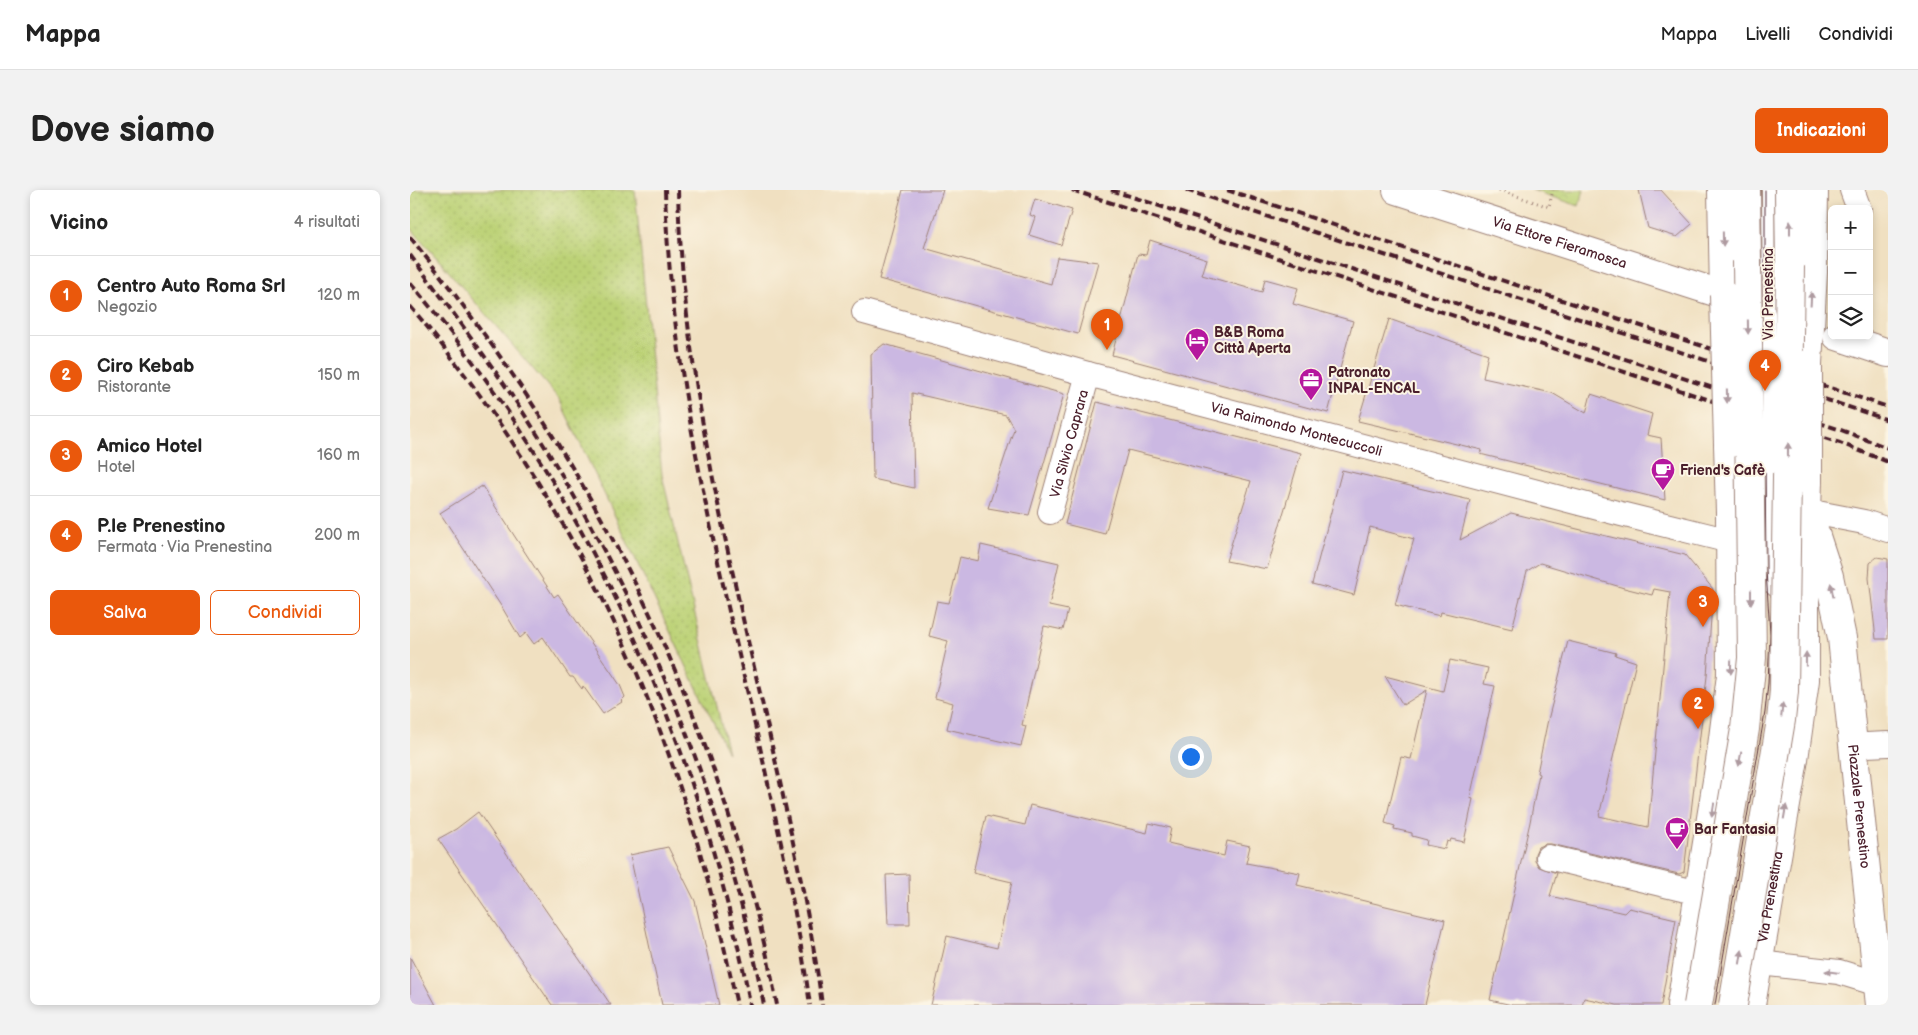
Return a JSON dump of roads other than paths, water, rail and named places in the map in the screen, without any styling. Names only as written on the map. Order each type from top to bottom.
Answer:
[{"type":"main road","name":"Via Ettore Fieramosca","points":[[1396,190],[1449,198],[1724,295]]},
{"type":"main road","points":[[1722,190],[1730,513],[1772,577],[1805,609],[1842,638]]},
{"type":"main road","points":[[1698,1005],[1745,729],[1752,658],[1746,190]]},
{"type":"main road","points":[[1733,1005],[1781,720],[1784,691],[1786,657],[1790,190]]},
{"type":"main road","points":[[1814,190],[1816,349]]},
{"type":"main road","points":[[1849,340],[1886,352]]},
{"type":"main road","name":"Piazzale Prenestino","points":[[1794,759],[1805,680],[1807,511],[1816,349]]},
{"type":"main road","points":[[1748,540],[1792,531],[1800,523],[1807,511]]},
{"type":"main road","name":"Piazzale Prenestino","points":[[1807,511],[1830,576],[1842,638],[1852,748],[1882,992]]},
{"type":"main road","points":[[1681,1005],[1720,762],[1748,540]]},
{"type":"main road","name":"Via Prenestina","points":[[1751,1005],[1794,759]]},
{"type":"street","points":[[1852,190],[1858,205]]},
{"type":"street","points":[[1860,205],[1862,190]]},
{"type":"street","name":"Via Raimondo Montecuccoli","points":[[864,312],[1088,374],[1748,540]]},
{"type":"street","name":"Via Silvio Caprara","points":[[1050,512],[1088,374]]},
{"type":"street","points":[[1807,511],[1864,522],[1888,530]]},
{"type":"street","points":[[1852,748],[1888,744]]},
{"type":"street","points":[[1548,857],[1699,893]]},
{"type":"street","name":"Piazzale Prenestino","points":[[1759,963],[1839,972],[1882,992]]},
{"type":"lane","name":"Via Prenestina","points":[[1748,540],[1769,468],[1768,190]]},
{"type":"lane","points":[[1724,295],[1760,282],[1768,275]]},
{"type":"tram line","points":[[1715,1005],[1765,712],[1768,683],[1770,634],[1766,570],[1765,190]]},
{"type":"railway","points":[[665,190],[669,266],[689,416],[703,491],[786,869],[802,950],[810,1005]]},
{"type":"railway","points":[[678,190],[682,267],[690,343],[702,420],[732,571],[800,874],[822,1005]]},
{"type":"railway","points":[[1072,190],[1840,443],[1888,462]]},
{"type":"railway","points":[[1111,190],[1841,430],[1888,448]]},
{"type":"railway","points":[[1186,190],[1888,420]]},
{"type":"railway","points":[[1227,190],[1888,407]]},
{"type":"railway","points":[[410,237],[476,323],[538,412],[611,536],[643,600],[673,665],[723,798],[744,866],[762,935],[777,1005]]},
{"type":"railway","points":[[410,255],[509,391],[546,448],[598,539],[630,602],[686,732],[710,799],[731,867],[764,1005]]},
{"type":"railway","points":[[410,283],[465,352],[516,424],[563,499],[605,577],[643,656],[676,738],[704,822],[728,906],[750,1005]]},
{"type":"railway","points":[[410,306],[454,361],[496,419],[535,478],[571,540],[604,603],[634,667],[661,733],[684,800],[713,902],[737,1005]]},
{"type":"place","name":"Centro Auto Roma Srl","points":[[1107,350]]},
{"type":"place","name":"B&B Roma Città Aperta","points":[[1197,361]]},
{"type":"place","name":"P.le Prenestino","points":[[1765,391]]},
{"type":"place","name":"Patronato INPAL-ENCAL","points":[[1311,401]]},
{"type":"place","name":"Friend's Cafè","points":[[1663,491]]},
{"type":"place","name":"Amico Hotel","points":[[1703,627]]},
{"type":"place","name":"Ciro Kebab","points":[[1698,729]]},
{"type":"place","name":"Bar Fantasia","points":[[1677,850]]}]
